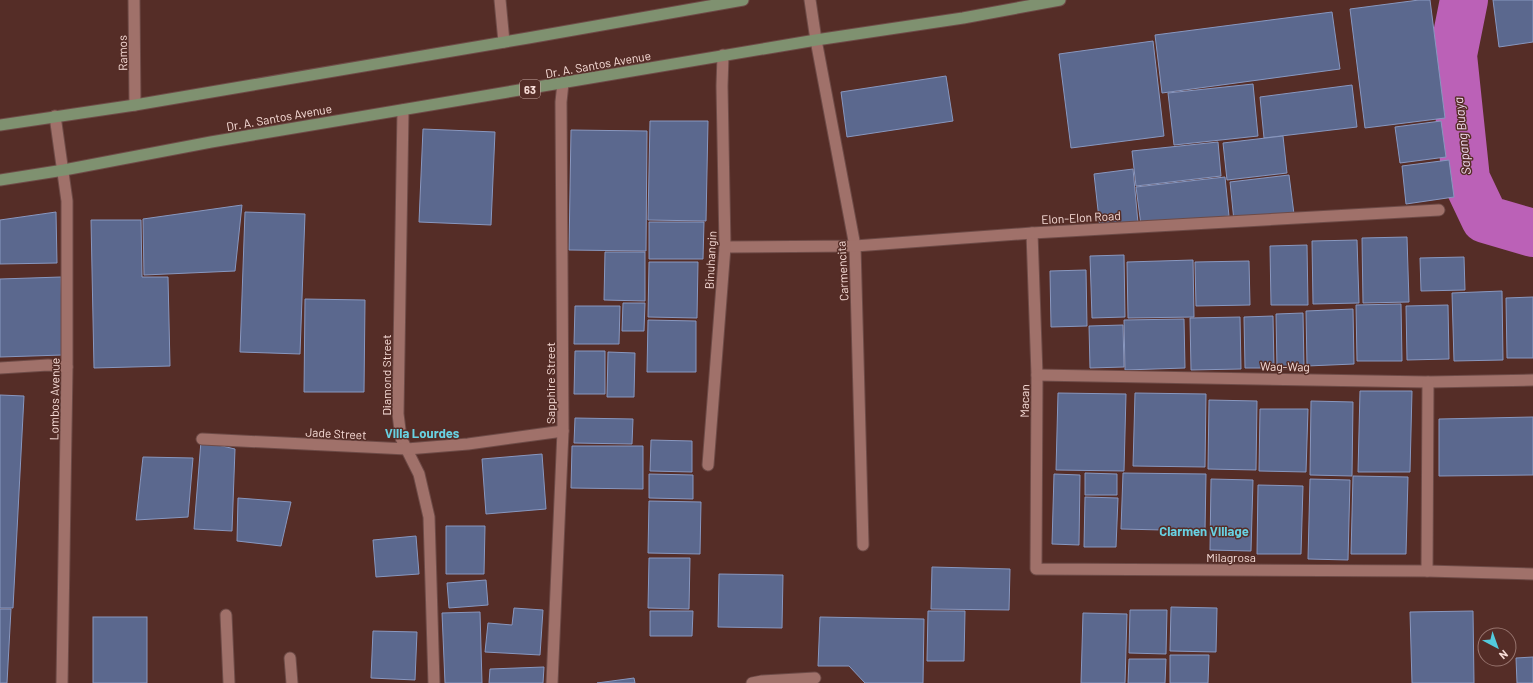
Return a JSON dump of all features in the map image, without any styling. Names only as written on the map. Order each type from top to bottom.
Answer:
[{"type":"main road","points":[[0,126],[55,116],[135,105],[743,0]]},
{"type":"main road","name":"Dr. A. Santos Avenue","points":[[0,180],[64,170],[211,142],[723,55],[964,18],[1060,0]]},
{"type":"street","name":"Ramos","points":[[134,0],[135,105]]},
{"type":"street","points":[[500,0],[504,42]]},
{"type":"street","name":"Carmencita","points":[[810,0],[816,40],[855,246],[863,545]]},
{"type":"street","name":"Binuhangin","points":[[708,465],[725,248],[722,86],[723,55]]},
{"type":"street","name":"Sapphire Street","points":[[552,683],[563,431],[561,102],[563,83]]},
{"type":"street","name":"Diamond Street","points":[[403,110],[398,414],[401,438],[419,474],[429,517],[434,683]]},
{"type":"street","name":"Lombos Avenue","points":[[55,116],[64,170],[67,201],[68,367],[62,683]]},
{"type":"street","name":"Elon-Elon Road","points":[[725,248],[855,246],[1032,233],[1439,210]]},
{"type":"street","name":"Macan","points":[[1032,233],[1037,375],[1036,569]]},
{"type":"street","points":[[0,368],[48,365],[68,367]]},
{"type":"street","name":"Wag-Wag","points":[[1037,375],[1428,382],[1533,380]]},
{"type":"street","points":[[1427,570],[1428,382]]},
{"type":"street","name":"Jade Street","points":[[202,439],[407,449],[468,444],[563,431]]},
{"type":"street","name":"Milagrosa","points":[[1036,569],[1427,570],[1533,574]]},
{"type":"street","points":[[226,615],[229,683]]},
{"type":"street","points":[[290,658],[292,683]]},
{"type":"street","points":[[752,683],[762,681],[815,678]]},
{"type":"building","points":[[1419,0],[1430,0],[1445,118],[1365,128],[1350,9]]},
{"type":"building","points":[[1493,0],[1533,0],[1533,42],[1499,47]]},
{"type":"building","points":[[1332,12],[1340,69],[1162,93],[1155,35]]},
{"type":"building","points":[[1153,41],[1164,136],[1071,148],[1059,54]]},
{"type":"building","points":[[946,76],[953,121],[847,137],[841,92]]},
{"type":"building","points":[[1253,84],[1258,136],[1174,145],[1168,93]]},
{"type":"building","points":[[1352,85],[1357,127],[1264,138],[1260,97]]},
{"type":"building","points":[[650,121],[708,121],[706,221],[648,220]]},
{"type":"building","points":[[1441,121],[1446,157],[1400,163],[1395,127]]},
{"type":"building","points":[[423,129],[495,132],[491,225],[419,222]]},
{"type":"building","points":[[571,130],[647,131],[646,251],[569,250]]},
{"type":"building","points":[[1283,136],[1287,173],[1227,180],[1223,143]]},
{"type":"building","points":[[1218,142],[1221,176],[1136,186],[1132,151]]},
{"type":"building","points":[[1449,160],[1454,197],[1406,204],[1402,166]]},
{"type":"building","points":[[1133,169],[1138,223],[1100,228],[1094,174]]},
{"type":"building","points":[[1289,175],[1294,214],[1234,221],[1230,182]]},
{"type":"building","points":[[1225,177],[1229,216],[1141,225],[1136,187]]},
{"type":"building","points":[[242,205],[235,271],[144,275],[143,219]]},
{"type":"building","points":[[56,212],[57,263],[0,264],[0,220]]},
{"type":"building","points":[[245,212],[305,214],[300,354],[240,352]]},
{"type":"building","points":[[91,220],[141,220],[142,277],[168,277],[170,366],[94,368]]},
{"type":"building","points":[[649,222],[704,222],[703,259],[649,259]]},
{"type":"building","points":[[1407,237],[1409,302],[1363,303],[1362,238]]},
{"type":"building","points":[[1357,240],[1359,303],[1313,304],[1312,241]]},
{"type":"building","points":[[1307,245],[1308,305],[1271,305],[1270,246]]},
{"type":"building","points":[[605,252],[645,252],[645,301],[604,300]]},
{"type":"building","points":[[1124,255],[1125,317],[1092,318],[1090,256]]},
{"type":"building","points":[[1464,257],[1465,290],[1421,291],[1420,258]]},
{"type":"building","points":[[1193,260],[1194,317],[1128,318],[1127,262]]},
{"type":"building","points":[[1249,261],[1250,305],[1196,306],[1195,262]]},
{"type":"building","points":[[649,262],[698,262],[697,318],[648,317]]},
{"type":"building","points":[[1086,270],[1087,326],[1051,327],[1050,271]]},
{"type":"building","points":[[61,277],[63,355],[0,357],[0,279]]},
{"type":"building","points":[[1502,291],[1503,360],[1454,361],[1452,293]]},
{"type":"building","points":[[1533,297],[1533,358],[1507,358],[1506,298]]},
{"type":"building","points":[[305,299],[365,300],[364,392],[304,392]]},
{"type":"building","points":[[623,303],[645,303],[644,331],[622,331]]},
{"type":"building","points":[[1401,304],[1402,361],[1357,361],[1356,305]]},
{"type":"building","points":[[1448,305],[1449,359],[1407,360],[1406,306]]},
{"type":"building","points":[[575,306],[620,306],[619,344],[574,344]]},
{"type":"building","points":[[1353,309],[1354,364],[1307,366],[1306,311]]},
{"type":"building","points":[[1303,313],[1304,368],[1277,369],[1276,314]]},
{"type":"building","points":[[1273,316],[1274,368],[1245,368],[1244,317]]},
{"type":"building","points":[[1240,317],[1241,369],[1191,370],[1190,318]]},
{"type":"building","points":[[1184,319],[1185,368],[1125,370],[1124,320]]},
{"type":"building","points":[[648,320],[696,321],[696,372],[647,372]]},
{"type":"building","points":[[1123,325],[1124,367],[1090,368],[1089,326]]},
{"type":"building","points":[[575,351],[605,351],[605,394],[574,394]]},
{"type":"building","points":[[608,352],[635,353],[634,397],[607,397]]},
{"type":"building","points":[[1360,391],[1412,391],[1410,472],[1358,472]]},
{"type":"building","points":[[1058,393],[1126,394],[1124,471],[1056,470]]},
{"type":"building","points":[[1135,393],[1206,394],[1205,467],[1133,466]]},
{"type":"building","points":[[0,395],[24,396],[13,608],[0,608]]},
{"type":"building","points":[[1209,400],[1257,401],[1256,470],[1208,469]]},
{"type":"building","points":[[1311,401],[1353,402],[1352,476],[1310,475]]},
{"type":"building","points":[[1260,409],[1308,409],[1306,472],[1259,471]]},
{"type":"building","points":[[1533,417],[1533,475],[1439,476],[1439,419]]},
{"type":"building","points":[[575,418],[633,419],[632,444],[574,443]]},
{"type":"building","points":[[651,440],[692,441],[692,472],[650,471]]},
{"type":"building","points":[[201,441],[235,449],[232,531],[194,529]]},
{"type":"building","points":[[572,446],[643,446],[643,489],[571,488]]},
{"type":"building","points":[[542,454],[546,509],[486,514],[482,459]]},
{"type":"building","points":[[143,457],[193,458],[188,517],[136,520]]},
{"type":"building","points":[[1085,473],[1117,474],[1117,495],[1085,495]]},
{"type":"building","points":[[1123,473],[1206,474],[1205,531],[1121,529]]},
{"type":"building","points":[[649,474],[693,475],[693,499],[649,498]]},
{"type":"building","points":[[1054,474],[1080,475],[1079,545],[1052,544]]},
{"type":"building","points":[[1353,476],[1408,477],[1406,554],[1351,554]]},
{"type":"building","points":[[1211,479],[1253,480],[1251,551],[1210,550]]},
{"type":"building","points":[[1310,479],[1350,480],[1348,560],[1308,559]]},
{"type":"building","points":[[1258,485],[1303,486],[1301,554],[1257,554]]},
{"type":"building","points":[[1085,497],[1118,498],[1116,547],[1084,547]]},
{"type":"building","points":[[238,498],[291,502],[281,546],[237,541]]},
{"type":"building","points":[[649,501],[701,502],[700,554],[648,553]]},
{"type":"building","points":[[446,526],[485,526],[484,574],[446,574]]},
{"type":"building","points":[[416,536],[419,574],[376,577],[373,540]]},
{"type":"building","points":[[649,558],[690,558],[689,609],[648,608]]},
{"type":"building","points":[[932,567],[1010,569],[1009,610],[931,609]]},
{"type":"building","points":[[719,574],[783,575],[782,628],[718,627]]},
{"type":"building","points":[[486,580],[488,605],[449,608],[447,583]]},
{"type":"building","points":[[1171,607],[1217,608],[1216,652],[1170,651]]},
{"type":"building","points":[[514,608],[543,610],[540,655],[485,652],[488,623],[512,625]]},
{"type":"building","points":[[0,609],[11,609],[7,683],[0,683]]},
{"type":"building","points":[[1130,610],[1167,610],[1166,654],[1129,653]]},
{"type":"building","points":[[650,611],[693,611],[692,636],[650,636]]},
{"type":"building","points":[[928,611],[965,611],[964,661],[927,661]]},
{"type":"building","points":[[1473,611],[1474,683],[1412,683],[1410,612]]},
{"type":"building","points":[[480,612],[482,683],[445,683],[442,613]]},
{"type":"building","points":[[1083,613],[1127,614],[1125,683],[1081,683]]},
{"type":"building","points":[[93,617],[147,617],[147,683],[93,683]]},
{"type":"building","points":[[820,617],[924,619],[923,683],[865,683],[849,666],[818,666]]},
{"type":"building","points":[[373,631],[417,632],[415,680],[371,678]]},
{"type":"building","points":[[1170,655],[1209,655],[1208,683],[1170,683]]},
{"type":"building","points":[[1533,657],[1533,683],[1517,683],[1517,658]]},
{"type":"building","points":[[1129,659],[1166,659],[1165,683],[1128,683]]},
{"type":"building","points":[[544,667],[543,683],[489,683],[490,669]]},
{"type":"building","points":[[634,678],[635,683],[597,683]]},
{"type":"waterway","name":"Sapang Buaya","points":[[1464,0],[1453,55],[1466,179],[1485,219],[1533,233]]},
{"type":"district","name":"Villa Lourdes","points":[[422,433]]},
{"type":"district","name":"Clarmen Village","points":[[1204,531]]}]
